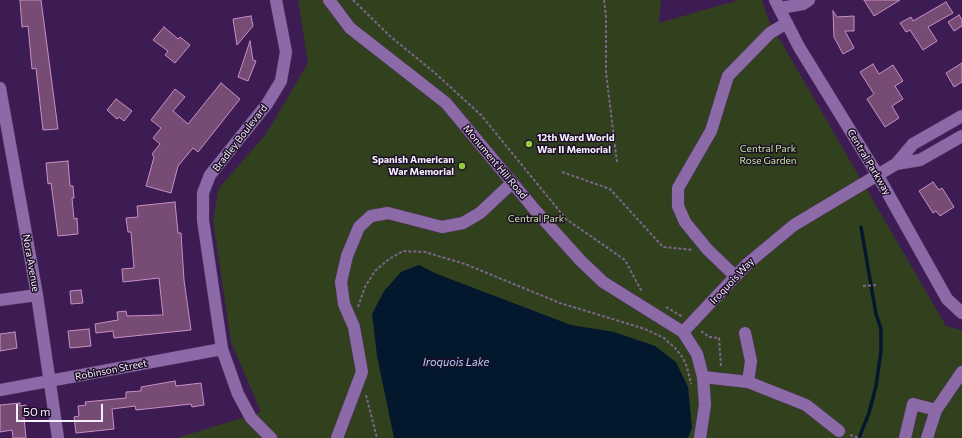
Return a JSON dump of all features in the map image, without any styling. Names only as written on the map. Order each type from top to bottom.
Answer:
[{"type":"street","name":"Bradley Boulevard","points":[[271,438],[251,418],[241,400],[222,349],[203,220],[203,193],[210,175],[267,104],[281,81],[286,52],[276,0]]},
{"type":"street","name":"Monument Hill Road","points":[[329,0],[350,28],[446,103],[512,183],[580,260],[603,282],[687,328]]},
{"type":"street","points":[[780,2],[803,4],[809,0]]},
{"type":"street","name":"Central Parkway","points":[[780,2],[786,23],[877,174],[947,299],[962,313]]},
{"type":"street","points":[[735,276],[707,249],[685,222],[678,206],[678,188],[711,131],[728,76],[770,33],[786,23]]},
{"type":"street","name":"Nora Avenue","points":[[0,88],[3,122],[36,295],[58,438]]},
{"type":"street","points":[[896,164],[913,144],[962,116]]},
{"type":"street","points":[[896,164],[920,160],[962,136]]},
{"type":"street","name":"Iroquois Way","points":[[687,328],[735,276],[770,243],[794,225],[896,164]]},
{"type":"street","points":[[337,438],[362,372],[354,327],[344,304],[342,282],[347,256],[359,227],[371,216],[388,213],[442,227],[463,224],[480,213],[512,183]]},
{"type":"street","points":[[0,300],[36,295]]},
{"type":"street","points":[[687,328],[697,354],[703,377],[699,393],[704,405],[700,438]]},
{"type":"street","points":[[745,333],[751,361],[748,382]]},
{"type":"street","name":"Robinson Street","points":[[0,390],[222,349]]},
{"type":"street","points":[[927,438],[936,410],[962,372]]},
{"type":"street","points":[[703,377],[748,382],[806,405],[839,431]]},
{"type":"street","points":[[905,438],[913,404],[936,410]]},
{"type":"path","points":[[353,0],[391,37],[481,115],[566,219],[625,260],[642,291],[647,295]]},
{"type":"path","points":[[604,0],[606,17],[606,73],[617,162]]},
{"type":"path","points":[[562,172],[610,189],[664,247],[694,250]]},
{"type":"path","points":[[358,309],[365,287],[375,271],[389,259],[403,251],[425,252],[465,264],[560,303],[645,329],[664,338],[682,358],[699,393]]},
{"type":"path","points":[[863,286],[876,285]]},
{"type":"path","points":[[665,306],[677,312],[687,328],[709,337],[719,338],[722,380]]},
{"type":"path","points":[[366,393],[377,438]]},
{"type":"path","points":[[852,436],[860,438]]},
{"type":"green space","name":"Central Park","points":[[298,0],[661,0],[659,23],[739,0],[762,0],[769,21],[946,326],[962,330],[962,438],[177,438],[261,412],[231,342],[213,220],[219,188],[266,134],[308,63]]},
{"type":"water","name":"Iroquois Lake","points":[[419,265],[437,274],[571,325],[614,332],[655,346],[676,362],[688,387],[692,428],[688,438],[394,438],[377,356],[372,314],[384,291],[401,272]]},
{"type":"building","points":[[20,0],[41,0],[58,129],[43,130],[36,68],[32,69],[28,26],[22,27]]},
{"type":"building","points":[[864,0],[900,0],[874,16]]},
{"type":"building","points":[[946,2],[953,13],[928,27],[937,41],[923,50],[910,30],[906,32],[900,23],[911,17],[913,21]]},
{"type":"building","points":[[833,11],[837,17],[854,16],[854,31],[845,31],[854,48],[843,54],[834,37]]},
{"type":"building","points":[[959,15],[962,20],[962,26],[954,31],[948,22]]},
{"type":"building","points":[[251,16],[253,26],[237,45],[233,19]]},
{"type":"building","points":[[164,27],[178,39],[180,37],[190,45],[175,63],[165,55],[168,51],[153,40]]},
{"type":"building","points":[[250,41],[253,60],[256,61],[248,81],[238,77]]},
{"type":"building","points":[[962,63],[962,82],[954,87],[946,73]]},
{"type":"building","points":[[873,64],[879,74],[893,65],[903,81],[895,86],[903,99],[892,106],[899,118],[885,127],[867,99],[874,94],[860,72]]},
{"type":"building","points":[[221,83],[240,99],[198,152],[193,148],[178,166],[171,193],[146,186],[154,157],[152,154],[160,144],[153,138],[161,128],[151,120],[175,89],[185,97],[173,111],[188,124]]},
{"type":"building","points":[[116,99],[132,111],[124,121],[119,117],[117,119],[107,110]]},
{"type":"building","points":[[68,161],[70,186],[73,186],[74,198],[72,198],[74,219],[77,218],[78,234],[58,236],[51,183],[48,184],[46,163]]},
{"type":"building","points":[[933,182],[939,190],[942,188],[954,207],[940,216],[936,211],[933,213],[919,191]]},
{"type":"building","points":[[175,202],[178,233],[181,233],[184,280],[191,330],[114,338],[113,331],[96,333],[95,324],[118,320],[117,312],[126,311],[127,316],[163,315],[159,278],[123,282],[122,269],[134,268],[131,232],[128,232],[126,218],[138,217],[137,206]]},
{"type":"building","points":[[81,290],[83,303],[71,304],[70,291]]},
{"type":"building","points":[[89,329],[91,346],[70,348],[68,331]]},
{"type":"building","points":[[15,332],[17,348],[0,351],[0,334]]},
{"type":"building","points":[[175,381],[176,386],[201,383],[204,405],[192,407],[191,404],[136,410],[135,406],[112,409],[114,429],[76,433],[74,417],[79,416],[78,406],[86,405],[85,402],[126,398],[126,392],[141,391],[141,387]]},
{"type":"building","points":[[20,403],[20,406],[26,405],[28,416],[24,417],[26,438],[13,438],[12,430],[0,432],[0,405]]},
{"type":"waterway","points":[[859,438],[869,413],[876,386],[881,351],[881,329],[876,314],[861,227]]},
{"type":"place","name":"12th Ward World War II Memorial","points":[[529,144]]},
{"type":"place","name":"Spanish American War Memorial","points":[[462,166]]},
{"type":"park label","name":"Central Park Rose Garden","points":[[768,154]]}]
